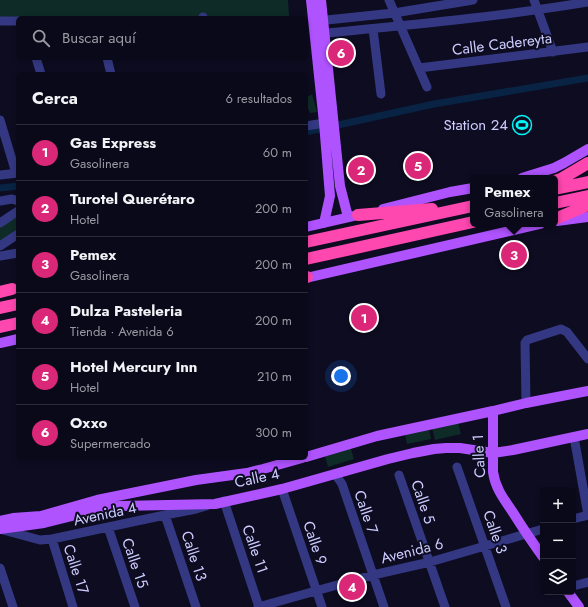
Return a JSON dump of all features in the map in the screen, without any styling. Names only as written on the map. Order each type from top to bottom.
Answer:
[{"type":"highway","points":[[558,180],[588,163]]},
{"type":"highway","points":[[558,188],[588,182]]},
{"type":"highway","points":[[558,202],[588,196]]},
{"type":"highway","points":[[558,219],[588,205]]},
{"type":"highway","points":[[353,216],[470,206]]},
{"type":"highway","points":[[308,242],[470,207]]},
{"type":"highway","points":[[308,259],[470,223]]},
{"type":"highway","points":[[0,292],[15,288]]},
{"type":"highway","points":[[0,308],[16,304]]},
{"type":"highway","points":[[0,327],[16,323]]},
{"type":"main road","points":[[311,0],[318,21]]},
{"type":"main road","points":[[321,0],[318,21],[329,122],[340,186],[353,216]]},
{"type":"main road","points":[[324,223],[330,196],[329,122]]},
{"type":"main road","points":[[532,175],[554,168],[588,149]]},
{"type":"main road","points":[[308,227],[470,189]]},
{"type":"main road","points":[[558,220],[588,217]]},
{"type":"main road","points":[[308,278],[527,227]]},
{"type":"main road","points":[[0,343],[16,339]]},
{"type":"main road","points":[[308,456],[377,436],[588,390]]},
{"type":"main road","name":"Calle 1","points":[[493,411],[494,481],[498,490],[526,534],[540,553]]},
{"type":"main road","name":"Calle 4","points":[[0,529],[44,523],[100,509],[120,506],[219,502],[282,489],[388,459],[434,449],[460,448],[493,452],[513,450],[588,434]]},
{"type":"main road","name":"Calle 4","points":[[0,521],[13,518],[41,516],[97,500],[196,480],[247,473],[295,460]]},
{"type":"main road","points":[[570,595],[579,607]]},
{"type":"street","points":[[389,0],[427,87]]},
{"type":"street","points":[[318,21],[394,13],[473,0]]},
{"type":"street","points":[[534,0],[553,52]]},
{"type":"street","points":[[319,34],[538,10],[588,2]]},
{"type":"street","points":[[0,22],[16,21]]},
{"type":"street","points":[[373,29],[381,94]]},
{"type":"street","name":"Calle Cadereyta","points":[[419,68],[588,47]]},
{"type":"street","points":[[37,60],[40,72]]},
{"type":"street","points":[[108,60],[110,72]]},
{"type":"street","points":[[0,120],[16,170]]},
{"type":"street","points":[[308,126],[329,122]]},
{"type":"street","points":[[0,175],[16,173]]},
{"type":"street","points":[[0,201],[12,199],[16,200]]},
{"type":"street","points":[[0,223],[16,212]]},
{"type":"street","points":[[573,219],[588,221]]},
{"type":"street","points":[[0,246],[16,235]]},
{"type":"street","points":[[0,256],[16,252]]},
{"type":"street","points":[[526,403],[525,343],[527,340],[561,329],[567,332],[588,359]]},
{"type":"street","points":[[574,437],[588,515],[576,519]]},
{"type":"street","name":"Calle 3","points":[[457,466],[506,607]]},
{"type":"street","name":"Calle 7","points":[[335,474],[342,484],[384,607]]},
{"type":"street","name":"Calle 5","points":[[399,475],[445,607]]},
{"type":"street","name":"Calle 9","points":[[282,489],[322,607]]},
{"type":"street","name":"Avenida 4","points":[[0,529],[40,540],[52,539],[196,509],[219,502]]},
{"type":"street","name":"Calle 11","points":[[219,502],[259,607]]},
{"type":"street","name":"Calle 13","points":[[165,515],[196,607]]},
{"type":"street","name":"Calle 15","points":[[108,527],[135,607]]},
{"type":"street","name":"Avenida 6","points":[[259,607],[430,562],[540,530]]},
{"type":"street","name":"Calle 17","points":[[52,539],[73,607]]},
{"type":"street","points":[[0,568],[14,607]]},
{"type":"street","points":[[576,585],[588,582]]},
{"type":"green space","points":[[0,0],[288,0],[289,16],[16,16],[0,17]]},
{"type":"green space","points":[[312,94],[317,112],[310,113],[308,108],[308,97]]},
{"type":"green space","points":[[16,215],[16,230],[0,242],[0,226]]},
{"type":"green space","points":[[458,422],[461,434],[435,440],[432,428]]},
{"type":"green space","points":[[429,429],[431,439],[407,444],[405,434]]},
{"type":"green space","points":[[350,446],[354,459],[328,467],[324,453]]},
{"type":"building","points":[[520,244],[524,263],[508,267],[504,248]]},
{"type":"building","points":[[370,308],[373,326],[358,329],[355,310]]},
{"type":"waterway","points":[[338,125],[434,104],[588,78]]},
{"type":"waterway","points":[[308,132],[319,129]]},
{"type":"waterway","points":[[0,188],[16,186]]},
{"type":"place","name":"Oxxo","points":[[341,53]]},
{"type":"place","name":"Station 24","points":[[522,125]]},
{"type":"place","name":"Hotel Mercury Inn","points":[[418,166]]},
{"type":"place","name":"Turotel Querétaro","points":[[361,170]]},
{"type":"place","name":"Pemex","points":[[514,255]]},
{"type":"place","name":"Gas Express","points":[[364,318]]},
{"type":"place","name":"Dulza Pasteleria","points":[[352,587]]}]
